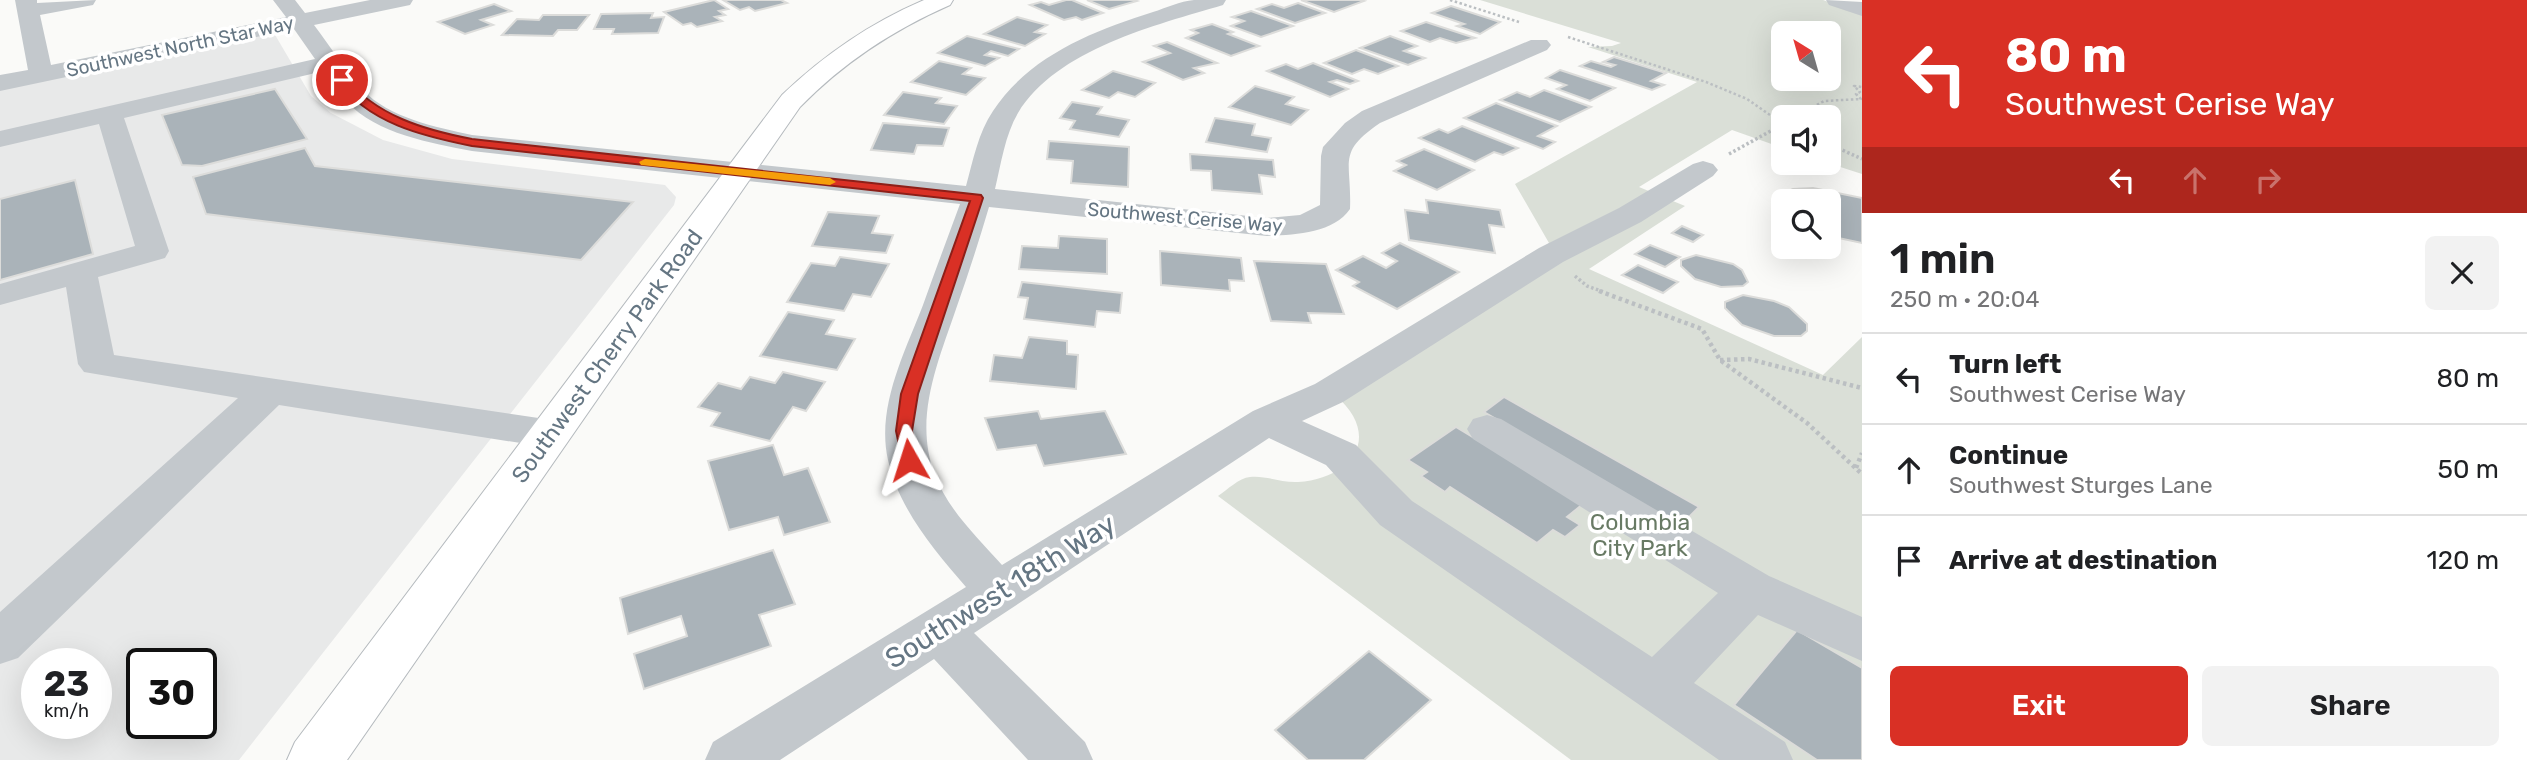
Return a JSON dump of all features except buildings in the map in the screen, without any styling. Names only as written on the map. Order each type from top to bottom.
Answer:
[{"type":"main road","name":"Southwest Cherry Park Road","points":[[315,760],[791,101],[827,66],[888,25],[942,0]]},
{"type":"street","points":[[41,74],[23,14],[85,0]]},
{"type":"street","name":"Southwest North Star Way","points":[[0,83],[291,11],[402,0]]},
{"type":"street","points":[[998,592],[957,544],[926,501],[909,460],[904,431],[909,394],[977,198],[993,141],[1003,116],[1015,99],[1037,78],[1092,42],[1133,25],[1214,0]]},
{"type":"street","name":"Southwest Cerise Way","points":[[291,11],[355,96],[369,108],[433,135],[563,154],[1267,226],[1299,226],[1321,220],[1335,209],[1337,192],[1334,157],[1335,150],[1345,134],[1371,117],[1540,34]]},
{"type":"street","points":[[0,139],[329,63]]},
{"type":"street","points":[[0,295],[153,251],[109,113]]},
{"type":"street","name":"Southwest 18th Way","points":[[733,760],[1267,421],[1329,393],[1551,256],[1630,215],[1703,170]]},
{"type":"street","points":[[80,272],[97,364],[552,434]]},
{"type":"street","points":[[0,643],[270,391]]},
{"type":"street","points":[[1267,421],[1341,455],[1396,513],[1765,760]]},
{"type":"street","points":[[1487,429],[1752,590],[1862,640]]},
{"type":"street","points":[[1656,687],[1752,590]]},
{"type":"street","points":[[939,630],[1065,760]]},
{"type":"path","points":[[1450,0],[1540,34],[1706,82],[1747,99],[1771,116]]},
{"type":"path","points":[[1817,105],[1824,101],[1861,99],[1856,94],[1860,92],[1854,86],[1862,87]]},
{"type":"path","points":[[1703,170],[1771,131]]},
{"type":"path","points":[[1841,149],[1862,159]]},
{"type":"path","points":[[1551,256],[1587,286],[1702,329],[1720,360],[1807,424],[1862,474]]},
{"type":"path","points":[[1720,360],[1749,359],[1862,388]]},
{"type":"path","points":[[1856,468],[1862,453]]},
{"type":"shaded area","points":[[271,28],[311,96],[331,113],[383,140],[452,159],[665,185],[676,197],[674,205],[239,760],[0,760],[0,85]]},
{"type":"green space","name":"Columbia City Park","points":[[1480,0],[1823,0],[1862,14],[1862,174],[1841,167],[1841,105],[1771,105],[1771,144],[1732,130],[1639,187],[1685,206],[1589,269],[1823,375],[1862,337],[1862,760],[1571,760],[1218,496],[1246,478],[1262,477],[1298,482],[1317,479],[1347,464],[1359,439],[1357,425],[1349,410],[1335,395],[1549,243],[1515,184],[1697,82],[1588,47],[1621,43]]},
{"type":"slow traffic","points":[[645,162],[830,182]]},
{"type":"route","points":[[342,80],[369,108],[384,116],[433,135],[472,143],[977,198],[909,394],[904,431],[909,460]]}]
